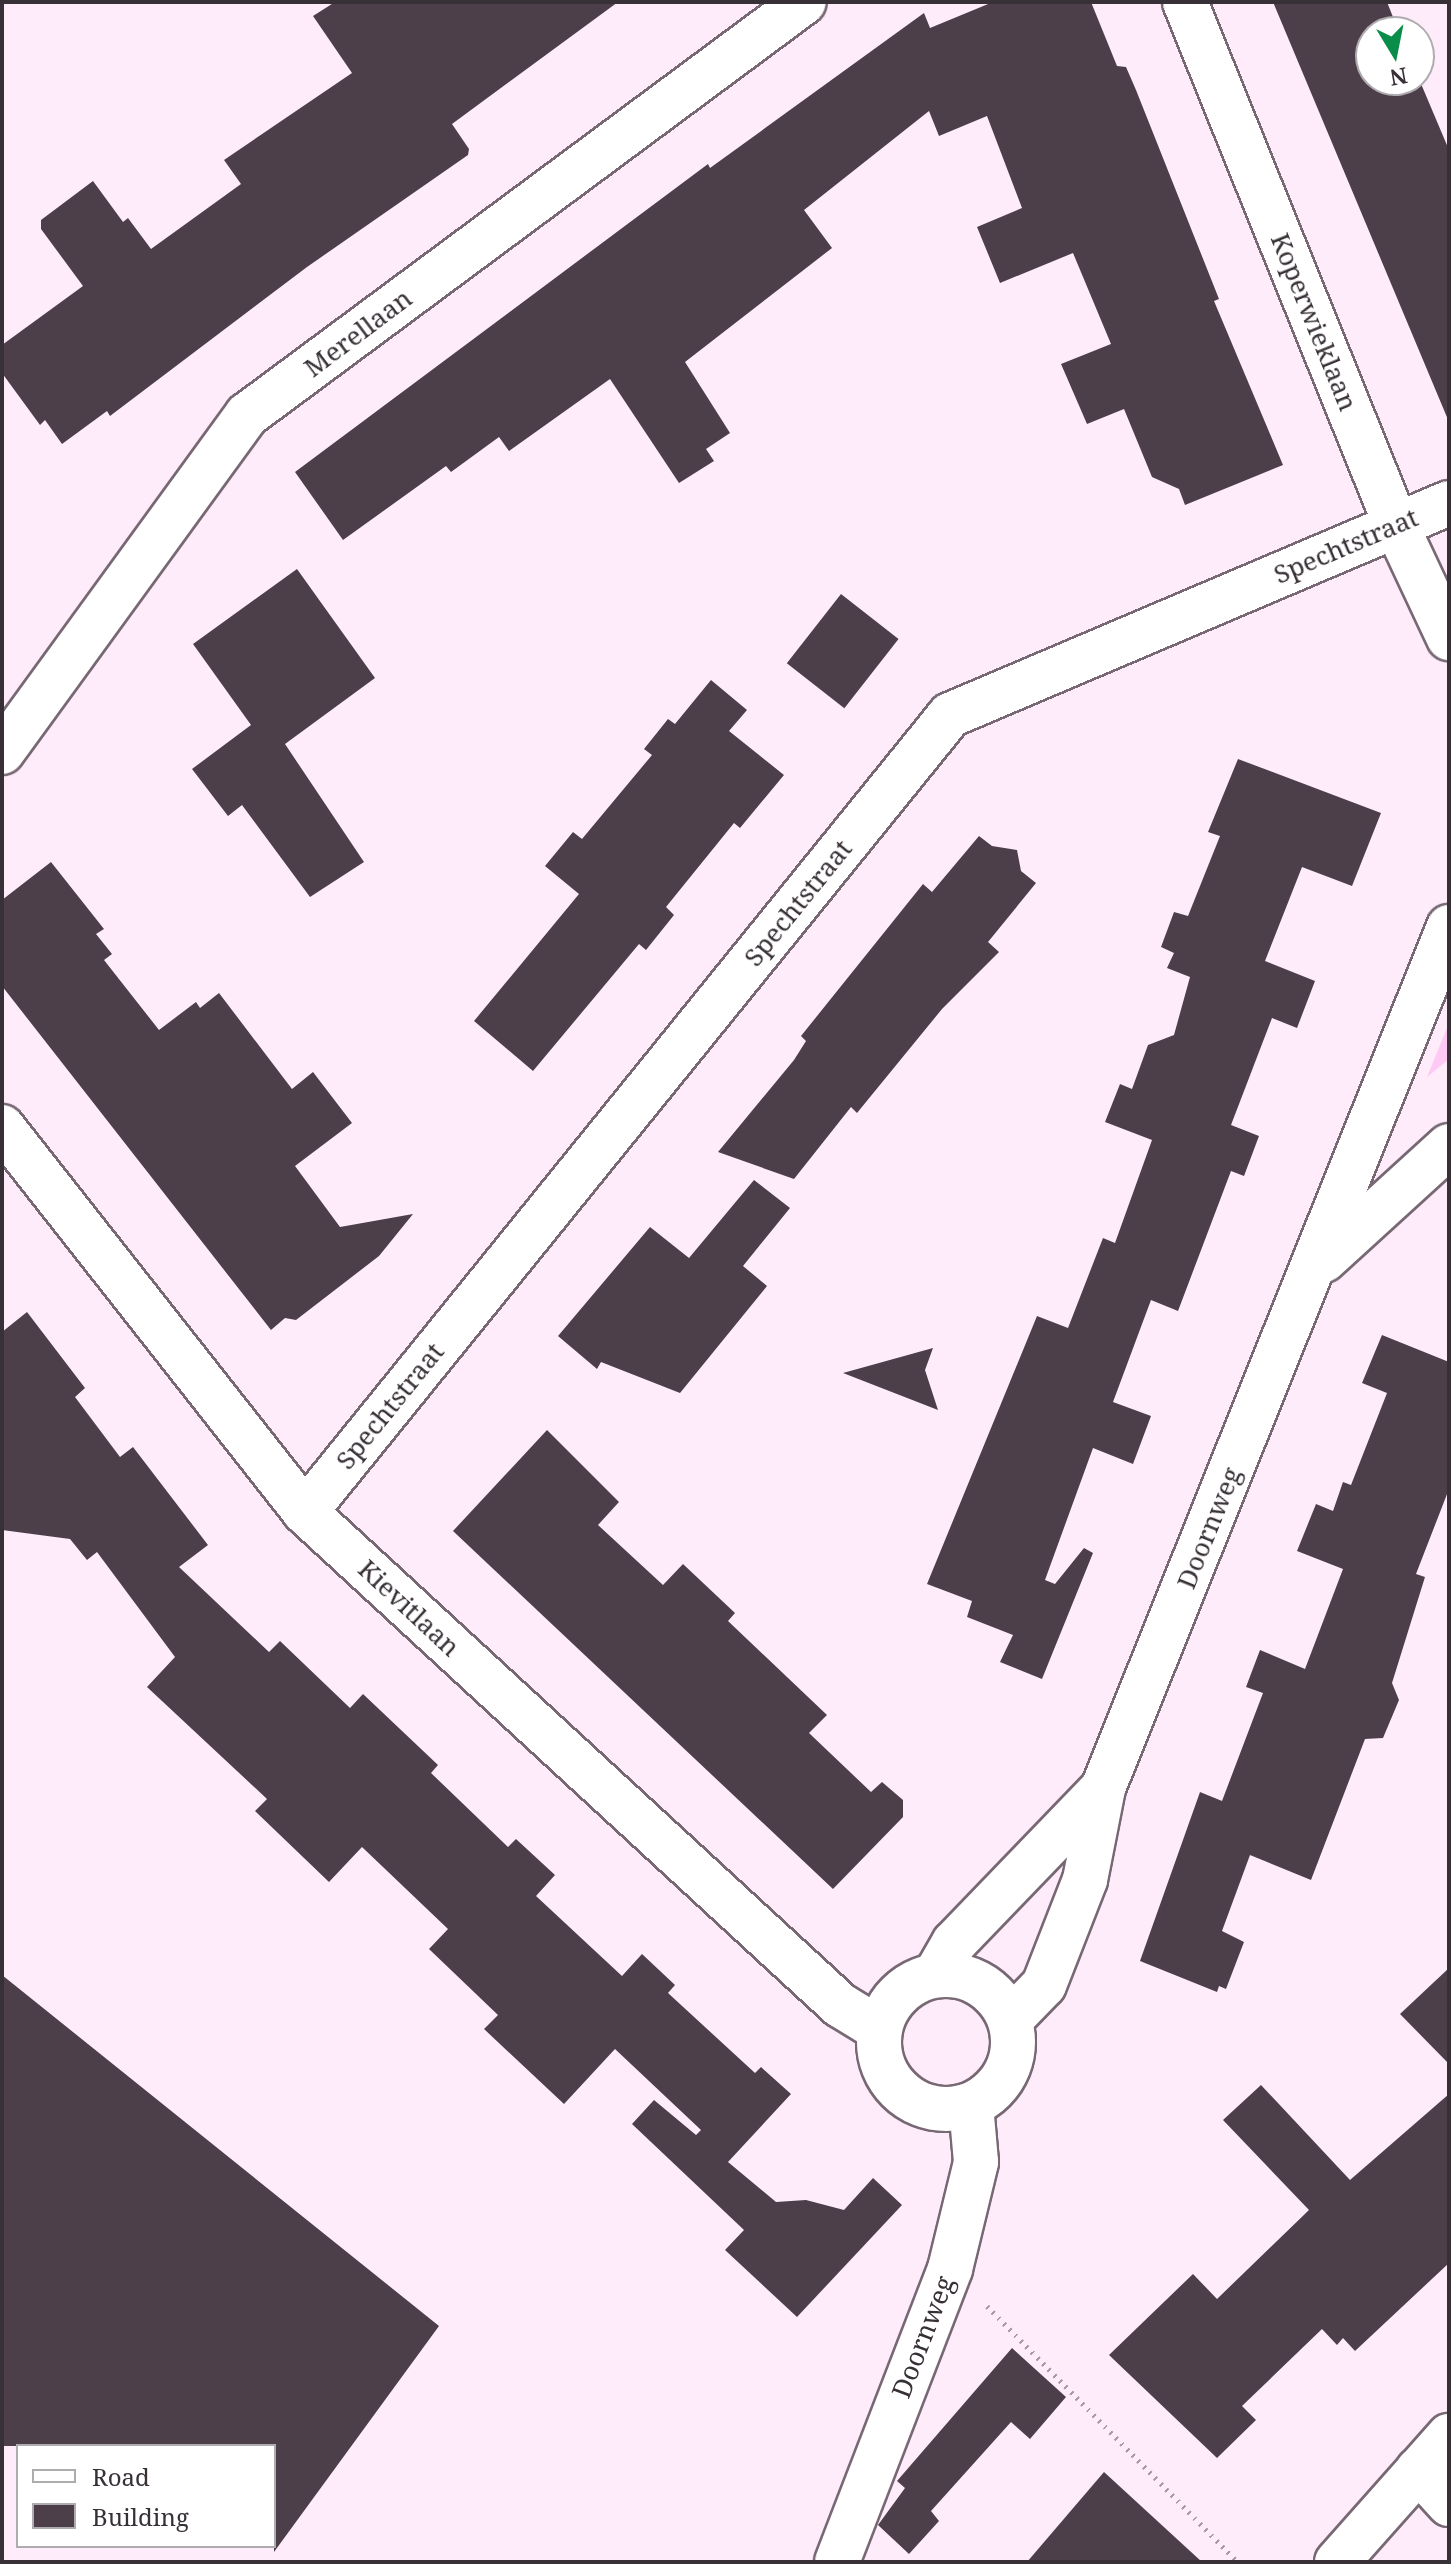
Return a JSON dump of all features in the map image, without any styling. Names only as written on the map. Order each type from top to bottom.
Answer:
[{"type":"street","name":"Merellaan","points":[[2,752],[247,415],[804,2]]},
{"type":"street","name":"Koperwieklaan","points":[[1185,2],[1396,525],[1449,638]]},
{"type":"street","name":"Spechtstraat","points":[[305,1512],[950,715],[1449,503]]},
{"type":"street","name":"Doornweg","points":[[1011,2019],[1044,1985],[1085,1880],[1103,1788],[1316,1267],[1449,927]]},
{"type":"street","name":"Kievitlaan","points":[[2,1127],[305,1512],[840,2005],[879,2029]]},
{"type":"street","name":"Doornweg","points":[[1316,1267],[1449,1146]]},
{"type":"street","name":"Doornweg","points":[[936,1974],[954,1943],[1103,1788]]},
{"type":"street","points":[[936,1974],[962,1975],[992,1991],[1011,2019],[1014,2051],[1001,2082],[971,2105],[950,2110],[923,2106],[897,2090],[880,2061],[879,2029],[887,2007],[905,1987],[936,1974]]},
{"type":"street","name":"Doornweg","points":[[837,2562],[950,2269],[976,2162],[971,2105]]},
{"type":"street","points":[[1337,2562],[1449,2436]]},
{"type":"street","points":[[1418,2470],[1449,2504]]},
{"type":"path","points":[[950,2269],[1238,2562]]},
{"type":"shaded area","points":[[1449,1023],[1449,1059],[1427,1077]]},
{"type":"building","points":[[335,2],[618,2],[452,124],[469,149],[468,155],[307,267],[110,416],[107,411],[62,444],[45,420],[40,425],[2,373],[2,345],[83,286],[41,229],[41,220],[93,181],[123,222],[128,218],[151,249],[241,184],[224,160],[352,73],[313,16]]},
{"type":"building","points":[[993,2],[1091,2],[1117,66],[1126,67],[1136,90],[1219,299],[1214,301],[1283,465],[1185,505],[1179,489],[1152,477],[1124,409],[1087,424],[1061,364],[1111,344],[1073,253],[1000,283],[977,227],[1022,208],[987,116],[939,136],[929,111],[804,210],[832,248],[685,362],[730,433],[706,449],[714,461],[679,483],[610,379],[509,451],[499,437],[451,472],[446,466],[343,540],[295,472],[708,164],[710,168],[924,13],[930,28]]},
{"type":"building","points":[[1273,2],[1387,2],[1393,16],[1355,16],[1355,96],[1426,96],[1449,150],[1449,422]]},
{"type":"building","points":[[297,569],[375,678],[285,744],[364,862],[310,897],[242,805],[228,816],[192,769],[251,725],[193,644]]},
{"type":"building","points":[[841,594],[899,639],[844,708],[787,663]]},
{"type":"building","points":[[711,680],[747,710],[729,731],[784,775],[740,828],[734,823],[666,907],[674,915],[646,950],[639,944],[533,1071],[474,1021],[579,894],[545,866],[573,832],[582,839],[652,755],[644,749],[668,719],[675,724]]},
{"type":"building","points":[[1238,759],[1381,813],[1352,886],[1302,867],[1265,961],[1315,981],[1297,1028],[1272,1018],[1231,1125],[1259,1136],[1244,1176],[1231,1171],[1178,1311],[1151,1300],[1113,1402],[1151,1416],[1133,1464],[1093,1448],[1045,1580],[1055,1584],[1084,1548],[1093,1553],[1042,1679],[1000,1662],[1013,1635],[967,1617],[972,1601],[927,1584],[1037,1316],[1068,1328],[1103,1238],[1115,1243],[1152,1140],[1105,1122],[1120,1084],[1132,1089],[1148,1045],[1174,1035],[1190,977],[1167,968],[1174,953],[1161,947],[1174,912],[1188,916],[1220,836],[1208,832]]},
{"type":"building","points":[[979,836],[992,846],[1017,850],[1021,871],[1036,883],[988,942],[999,952],[942,1009],[857,1113],[851,1107],[794,1179],[718,1152],[794,1060],[806,1041],[801,1036],[923,884],[932,892]]},
{"type":"building","points":[[51,862],[104,929],[96,934],[112,954],[104,960],[159,1030],[196,1002],[200,1008],[219,993],[292,1089],[313,1072],[352,1123],[295,1166],[340,1227],[413,1214],[379,1256],[296,1320],[285,1318],[271,1330],[2,986],[2,900]]},
{"type":"building","points":[[754,1180],[790,1208],[743,1266],[767,1286],[680,1393],[601,1362],[597,1369],[558,1336],[650,1227],[689,1258]]},
{"type":"building","points":[[27,1312],[85,1388],[75,1397],[120,1457],[133,1447],[208,1545],[179,1567],[269,1652],[280,1641],[350,1708],[363,1694],[438,1765],[431,1773],[508,1847],[516,1839],[555,1875],[536,1896],[622,1976],[642,1954],[675,1985],[668,1993],[755,2073],[761,2067],[791,2094],[728,2162],[776,2202],[806,2200],[844,2210],[873,2178],[902,2205],[797,2317],[725,2250],[744,2230],[632,2124],[654,2100],[696,2135],[701,2130],[615,2049],[564,2104],[484,2029],[498,2015],[429,1949],[448,1929],[362,1847],[329,1882],[255,1811],[267,1799],[147,1687],[175,1657],[97,1552],[87,1560],[70,1539],[2,1530],[2,1332]]},
{"type":"building","points":[[1382,1335],[1449,1362],[1449,1489],[1416,1574],[1425,1577],[1392,1683],[1399,1700],[1383,1738],[1365,1739],[1311,1880],[1250,1855],[1222,1931],[1244,1942],[1226,1989],[1219,1986],[1217,1992],[1140,1961],[1200,1792],[1222,1801],[1263,1693],[1246,1687],[1260,1650],[1305,1669],[1343,1569],[1297,1551],[1316,1504],[1333,1511],[1343,1482],[1351,1485],[1387,1393],[1362,1383]]},
{"type":"building","points":[[933,1348],[925,1370],[938,1410],[843,1373]]},
{"type":"building","points":[[547,1430],[619,1502],[598,1525],[663,1585],[683,1564],[735,1613],[728,1621],[827,1715],[809,1733],[871,1792],[882,1782],[903,1800],[903,1817],[833,1889],[453,1531]]},
{"type":"building","points":[[1449,1968],[1449,2064],[1400,2014]]},
{"type":"building","points":[[2,1975],[439,2326],[274,2552],[276,2444],[2,2446]]},
{"type":"building","points":[[1261,2085],[1350,2180],[1449,2094],[1449,2263],[1355,2351],[1343,2338],[1337,2345],[1322,2329],[1242,2406],[1256,2420],[1217,2458],[1109,2355],[1193,2274],[1217,2299],[1309,2210],[1223,2120]]},
{"type":"building","points":[[1012,2348],[1066,2397],[1030,2439],[1011,2422],[931,2511],[939,2521],[909,2554],[878,2525],[905,2488],[897,2481]]},
{"type":"building","points":[[1104,2472],[1202,2562],[1027,2562]]}]
